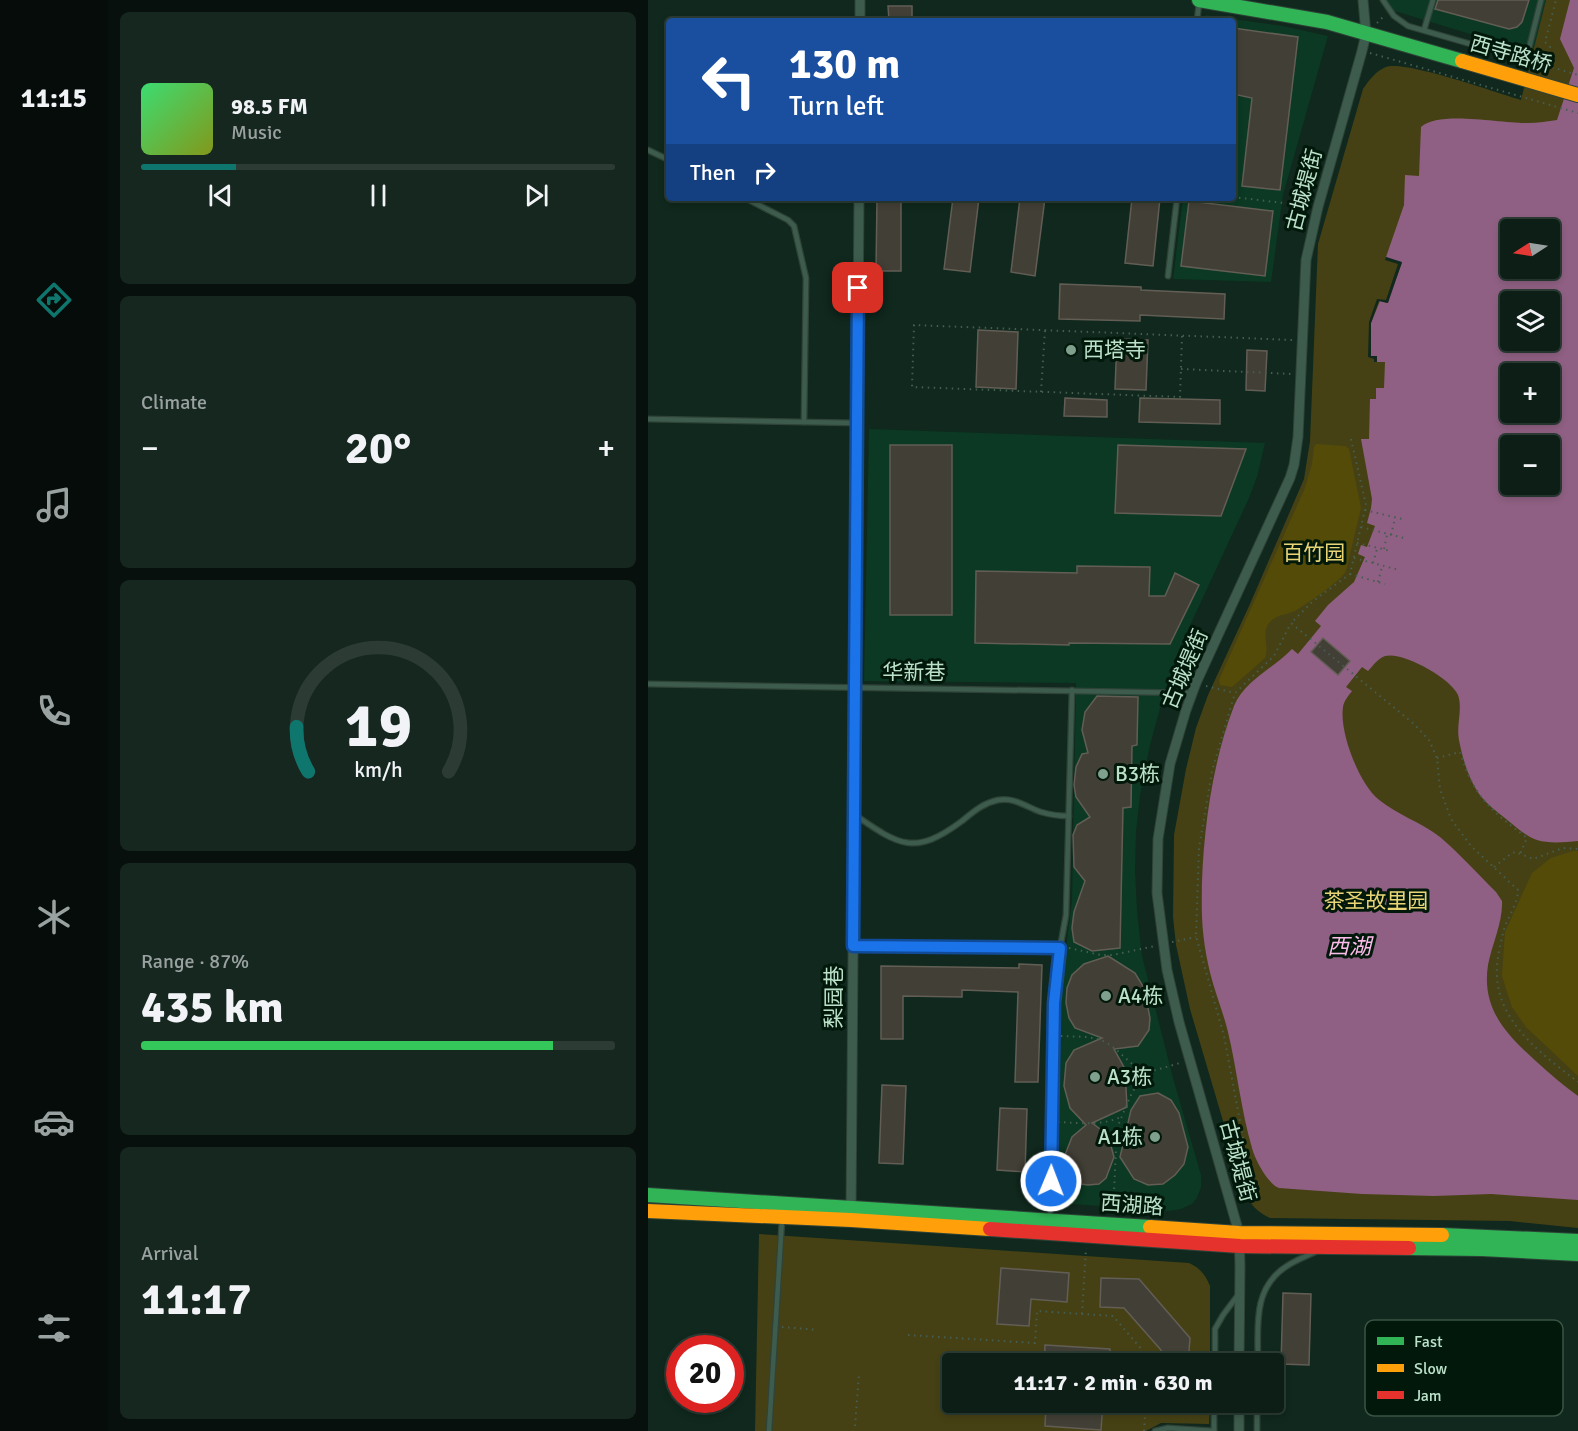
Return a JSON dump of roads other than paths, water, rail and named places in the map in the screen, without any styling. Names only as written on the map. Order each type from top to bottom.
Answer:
[{"type":"main road","name":"西寺路桥","points":[[1206,0],[1307,17],[1578,95]]},
{"type":"main road","name":"西湖路","points":[[648,1195],[1087,1236],[1240,1240],[1491,1236],[1578,1241]]},
{"type":"main road","name":"西湖路","points":[[648,1211],[783,1217],[851,1214],[1050,1220],[1324,1247],[1578,1254]]},
{"type":"street","points":[[860,0],[860,18]]},
{"type":"street","name":"古城堤街","points":[[1239,1353],[1240,1240],[1173,996],[1162,944],[1157,867],[1161,815],[1170,764],[1192,693],[1290,478],[1298,437],[1306,260],[1318,207],[1366,34],[1363,0]]},
{"type":"street","name":"梨园巷","points":[[851,1214],[859,201]]},
{"type":"street","points":[[1239,1413],[1239,1431]]},
{"type":"lane","points":[[1198,18],[1206,0]]},
{"type":"lane","points":[[1383,0],[1389,11],[1408,26],[1526,60],[1541,0]]},
{"type":"lane","points":[[1424,30],[1433,0]]},
{"type":"lane","points":[[648,150],[666,159]]},
{"type":"lane","points":[[750,201],[788,220],[794,226],[806,278],[804,422]]},
{"type":"lane","points":[[1168,276],[1177,201]]},
{"type":"lane","points":[[648,419],[857,423]]},
{"type":"lane","name":"华新巷","points":[[648,684],[1192,693]]},
{"type":"lane","points":[[1050,1220],[1055,982],[1066,915],[1072,690]]},
{"type":"lane","points":[[854,814],[896,840],[912,843],[928,842],[940,837],[983,805],[999,800],[1021,802],[1052,815],[1069,816]]},
{"type":"lane","points":[[853,946],[1060,948]]},
{"type":"lane","points":[[769,1431],[783,1217]]},
{"type":"lane","points":[[1258,1353],[1258,1308],[1263,1291],[1273,1277],[1287,1266],[1324,1247]]},
{"type":"lane","points":[[1215,1353],[1215,1329],[1240,1291]]},
{"type":"lane","points":[[1155,1431],[1168,1428],[1214,1431],[1214,1413]]},
{"type":"lane","points":[[1257,1413],[1257,1431]]},
{"type":"water","name":"西湖","points":[[1570,0],[1578,0],[1578,841],[1552,842],[1534,839],[1486,802],[1468,773],[1463,756],[1458,734],[1460,706],[1458,695],[1446,681],[1425,667],[1403,658],[1385,656],[1368,671],[1362,667],[1346,687],[1352,691],[1346,699],[1343,717],[1347,743],[1371,791],[1385,805],[1440,837],[1496,892],[1502,901],[1499,925],[1488,965],[1489,996],[1499,1021],[1507,1032],[1548,1072],[1578,1096],[1578,1200],[1491,1194],[1434,1196],[1362,1194],[1279,1188],[1262,1171],[1252,1148],[1228,1032],[1205,946],[1202,917],[1203,865],[1208,810],[1219,756],[1234,706],[1239,697],[1252,682],[1292,649],[1298,654],[1321,626],[1315,621],[1328,605],[1354,582],[1365,557],[1358,554],[1361,545],[1367,547],[1375,526],[1367,523],[1372,499],[1361,439],[1369,439],[1370,399],[1376,399],[1376,388],[1384,388],[1385,362],[1377,362],[1377,356],[1371,356],[1371,323],[1380,301],[1387,303],[1402,263],[1386,257],[1404,205],[1405,175],[1419,176],[1421,127],[1442,119],[1517,123],[1557,120],[1574,68],[1560,39]]},
{"type":"place","name":"西塔寺","points":[[1071,350]]},
{"type":"place","name":"B3栋","points":[[1103,774]]},
{"type":"place","name":"A4栋","points":[[1106,996]]},
{"type":"place","name":"A3栋","points":[[1095,1077]]},
{"type":"place","name":"A1栋","points":[[1155,1137]]},
{"type":"park label","name":"百竹园","points":[[1314,553]]},
{"type":"park label","name":"茶圣故里园","points":[[1376,901]]}]
